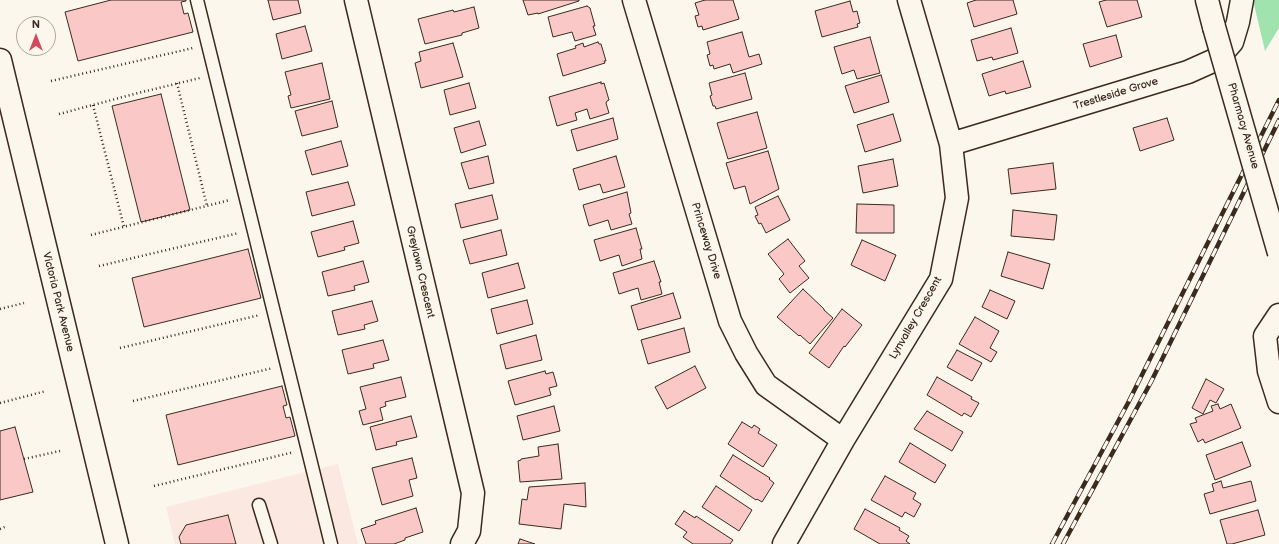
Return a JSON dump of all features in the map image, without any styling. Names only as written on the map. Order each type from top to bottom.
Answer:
[{"type":"street","name":"Greylawn Crescent","points":[[356,0],[473,493],[469,532],[462,544]]},
{"type":"street","name":"Princeway Drive","points":[[634,0],[730,321],[746,353],[766,385],[843,440]]},
{"type":"street","name":"Lynvalley Crescent","points":[[784,544],[843,440],[941,279],[957,198],[951,144],[909,0]]},
{"type":"street","name":"Pharmacy Avenue","points":[[1207,0],[1279,253]]},
{"type":"street","name":"Trestleside Grove","points":[[951,144],[1188,72],[1217,59],[1232,42],[1238,22],[1242,0]]},
{"type":"street","name":"Victoria Park Avenue","points":[[0,60],[117,544]]},
{"type":"street","points":[[1279,315],[1265,336],[1269,371],[1279,402]]},
{"type":"lane","points":[[197,0],[331,544]]},
{"type":"lane","points":[[259,504],[271,544]]},
{"type":"path","points":[[51,81],[208,44]]},
{"type":"path","points":[[59,114],[216,74]]},
{"type":"path","points":[[177,83],[207,206]]},
{"type":"path","points":[[93,105],[124,227]]},
{"type":"path","points":[[91,235],[246,197]]},
{"type":"path","points":[[99,266],[254,229]]},
{"type":"path","points":[[0,308],[24,303]]},
{"type":"path","points":[[120,348],[274,312]]},
{"type":"path","points":[[133,401],[287,365]]},
{"type":"path","points":[[0,403],[46,391]]},
{"type":"path","points":[[154,486],[308,449]]},
{"type":"path","points":[[24,459],[60,451]]},
{"type":"path","points":[[0,529],[7,526]]},
{"type":"shaded area","points":[[338,464],[358,544],[175,544],[166,507]]},
{"type":"green space","points":[[1253,0],[1279,0],[1279,28],[1265,51]]},
{"type":"building","points":[[111,0],[186,0],[181,2],[184,14],[188,13],[193,32],[78,61],[65,12]]},
{"type":"building","points":[[268,0],[298,0],[301,13],[273,20]]},
{"type":"building","points":[[523,0],[579,1],[538,14],[528,15]]},
{"type":"building","points":[[705,0],[733,0],[739,19],[703,30],[702,26],[698,27],[695,16],[699,15],[695,3]]},
{"type":"building","points":[[976,0],[1013,0],[1017,14],[974,27],[967,3]]},
{"type":"building","points":[[1106,0],[1137,0],[1142,17],[1107,27],[1099,2]]},
{"type":"building","points":[[850,1],[853,12],[857,11],[860,23],[857,24],[858,27],[822,37],[815,11]]},
{"type":"building","points":[[587,6],[590,8],[596,35],[575,41],[572,32],[553,37],[548,17]]},
{"type":"building","points":[[474,7],[479,28],[462,33],[462,35],[425,44],[418,19],[453,10],[454,12]]},
{"type":"building","points":[[305,26],[312,51],[282,59],[276,34]]},
{"type":"building","points":[[1011,28],[1018,53],[993,60],[992,57],[977,61],[971,40]]},
{"type":"building","points":[[742,32],[749,57],[759,54],[762,64],[733,73],[730,64],[714,69],[713,65],[710,66],[707,55],[710,54],[707,42]]},
{"type":"building","points":[[1116,35],[1122,57],[1090,67],[1083,44]]},
{"type":"building","points":[[870,37],[880,73],[857,79],[854,70],[842,74],[834,47]]},
{"type":"building","points":[[598,42],[601,44],[606,61],[604,61],[605,63],[563,76],[557,54],[576,48],[575,46],[583,43],[584,47]]},
{"type":"building","points":[[453,43],[463,77],[421,88],[415,63],[421,61],[419,52]]},
{"type":"building","points":[[1023,61],[1031,87],[1006,94],[1005,91],[989,96],[982,74]]},
{"type":"building","points":[[322,63],[330,99],[291,108],[288,96],[291,95],[285,72]]},
{"type":"building","points":[[745,73],[752,99],[716,109],[715,106],[713,106],[710,96],[712,95],[709,83]]},
{"type":"building","points":[[881,75],[889,102],[854,113],[845,86]]},
{"type":"building","points":[[601,82],[601,84],[604,83],[609,100],[606,103],[609,113],[590,119],[587,109],[575,113],[577,120],[557,126],[549,97]]},
{"type":"building","points":[[469,83],[476,108],[450,115],[444,90]]},
{"type":"building","points":[[161,94],[190,210],[141,222],[112,106]]},
{"type":"building","points":[[332,101],[338,127],[302,136],[295,111]]},
{"type":"building","points":[[757,112],[767,148],[728,159],[717,123]]},
{"type":"building","points":[[893,114],[901,141],[865,152],[857,125]]},
{"type":"building","points":[[613,118],[618,139],[577,151],[571,130]]},
{"type":"building","points":[[1167,118],[1174,140],[1140,151],[1133,128]]},
{"type":"building","points":[[479,121],[486,145],[461,153],[454,128]]},
{"type":"building","points":[[341,141],[348,166],[312,175],[305,151]]},
{"type":"building","points":[[768,151],[779,189],[750,204],[745,186],[734,189],[726,163]]},
{"type":"building","points":[[488,156],[494,183],[469,189],[461,163]]},
{"type":"building","points":[[616,156],[625,187],[603,193],[600,184],[579,190],[573,169]]},
{"type":"building","points":[[893,159],[898,186],[863,193],[858,166]]},
{"type":"building","points":[[1053,163],[1056,189],[1011,194],[1008,169]]},
{"type":"building","points":[[348,182],[355,205],[312,216],[306,192]]},
{"type":"building","points":[[627,192],[631,213],[629,214],[632,224],[611,230],[608,220],[589,226],[583,205]]},
{"type":"building","points":[[492,195],[498,219],[461,228],[455,204]]},
{"type":"building","points":[[778,196],[790,220],[766,233],[761,223],[759,224],[755,216],[758,215],[755,207]]},
{"type":"building","points":[[857,204],[894,205],[894,233],[856,233]]},
{"type":"building","points":[[1013,210],[1057,215],[1054,240],[1011,236]]},
{"type":"building","points":[[353,221],[359,243],[344,247],[345,250],[318,257],[311,232]]},
{"type":"building","points":[[636,228],[642,249],[640,249],[642,259],[622,266],[619,255],[600,261],[594,240]]},
{"type":"building","points":[[501,230],[507,255],[470,264],[463,240]]},
{"type":"building","points":[[788,239],[805,261],[799,266],[809,278],[790,293],[779,279],[784,274],[768,254]]},
{"type":"building","points":[[862,240],[896,255],[885,281],[851,265]]},
{"type":"building","points":[[248,249],[261,298],[144,327],[132,278]]},
{"type":"building","points":[[1008,252],[1050,264],[1043,289],[1001,276]]},
{"type":"building","points":[[363,261],[369,282],[354,286],[355,290],[328,296],[322,272]]},
{"type":"building","points":[[654,261],[661,282],[659,282],[662,294],[641,300],[638,288],[619,294],[613,273]]},
{"type":"building","points":[[518,263],[525,288],[488,298],[482,273]]},
{"type":"building","points":[[803,289],[833,318],[810,344],[777,317]]},
{"type":"building","points":[[990,290],[1015,301],[1007,319],[982,307]]},
{"type":"building","points":[[673,293],[681,318],[638,330],[631,306]]},
{"type":"building","points":[[527,300],[533,324],[497,334],[491,309]]},
{"type":"building","points":[[372,301],[378,321],[364,325],[365,329],[338,335],[332,311]]},
{"type":"building","points":[[842,309],[862,325],[845,347],[844,346],[829,368],[809,353]]},
{"type":"building","points":[[975,317],[999,331],[990,348],[997,352],[991,362],[959,344]]},
{"type":"building","points":[[684,328],[690,352],[648,364],[641,340]]},
{"type":"building","points":[[536,335],[542,360],[506,369],[500,345]]},
{"type":"building","points":[[383,340],[389,360],[373,364],[374,368],[348,374],[342,350]]},
{"type":"building","points":[[957,350],[982,363],[972,381],[947,367]]},
{"type":"building","points":[[695,366],[706,388],[667,409],[655,387]]},
{"type":"building","points":[[545,371],[546,374],[553,372],[557,386],[549,388],[551,395],[515,405],[508,381]]},
{"type":"building","points":[[401,377],[406,397],[385,402],[386,406],[380,408],[383,420],[363,425],[359,411],[366,409],[360,387]]},
{"type":"building","points":[[937,377],[972,397],[971,399],[979,403],[971,417],[964,413],[962,416],[927,395]]},
{"type":"building","points":[[1206,379],[1224,389],[1216,403],[1210,400],[1203,414],[1192,408]]},
{"type":"building","points":[[282,386],[287,405],[283,406],[286,418],[290,417],[295,436],[178,465],[166,415]]},
{"type":"building","points":[[1218,404],[1220,409],[1231,404],[1241,428],[1205,443],[1203,439],[1198,442],[1190,424],[1197,422],[1195,418],[1213,411],[1211,406]]},
{"type":"building","points":[[554,406],[560,431],[523,440],[517,416]]},
{"type":"building","points":[[927,411],[963,432],[952,451],[914,429]]},
{"type":"building","points":[[411,416],[417,437],[396,442],[397,445],[376,450],[370,427]]},
{"type":"building","points":[[742,422],[752,428],[754,425],[760,429],[758,433],[777,445],[763,467],[728,444]]},
{"type":"building","points":[[15,427],[33,492],[0,500],[0,431]]},
{"type":"building","points":[[1242,442],[1251,466],[1215,480],[1206,455]]},
{"type":"building","points":[[910,443],[946,465],[935,483],[899,462]]},
{"type":"building","points":[[558,444],[562,479],[520,482],[518,461],[521,459],[539,456],[538,447]]},
{"type":"building","points":[[733,455],[770,478],[769,479],[774,483],[762,502],[757,499],[756,500],[720,476]]},
{"type":"building","points":[[412,458],[417,478],[409,480],[413,496],[382,505],[372,468]]},
{"type":"building","points":[[885,476],[916,493],[913,499],[921,504],[914,517],[905,512],[902,517],[871,500]]},
{"type":"building","points":[[1221,481],[1223,488],[1251,481],[1256,501],[1210,514],[1204,494],[1214,491],[1212,484]]},
{"type":"building","points":[[585,483],[586,507],[564,504],[561,529],[519,524],[522,499],[527,500],[529,487]]},
{"type":"building","points":[[716,486],[752,510],[739,531],[702,507]]},
{"type":"building","points":[[416,508],[423,532],[405,538],[405,540],[394,544],[366,544],[361,529],[376,524],[375,521]]},
{"type":"building","points":[[865,509],[900,528],[899,530],[909,536],[906,541],[910,544],[880,544],[854,529]]},
{"type":"building","points":[[1258,510],[1265,535],[1227,544],[1220,520]]},
{"type":"building","points":[[684,511],[695,518],[696,516],[733,540],[730,544],[693,544],[683,537],[687,532],[675,524]]},
{"type":"building","points":[[228,515],[236,544],[181,544],[179,537],[186,525]]},
{"type":"building","points":[[520,539],[535,544],[518,544]]},
{"type":"railway","points":[[1052,544],[1128,403],[1279,100]]},
{"type":"railway","points":[[1063,544],[1151,382],[1279,120]]}]
